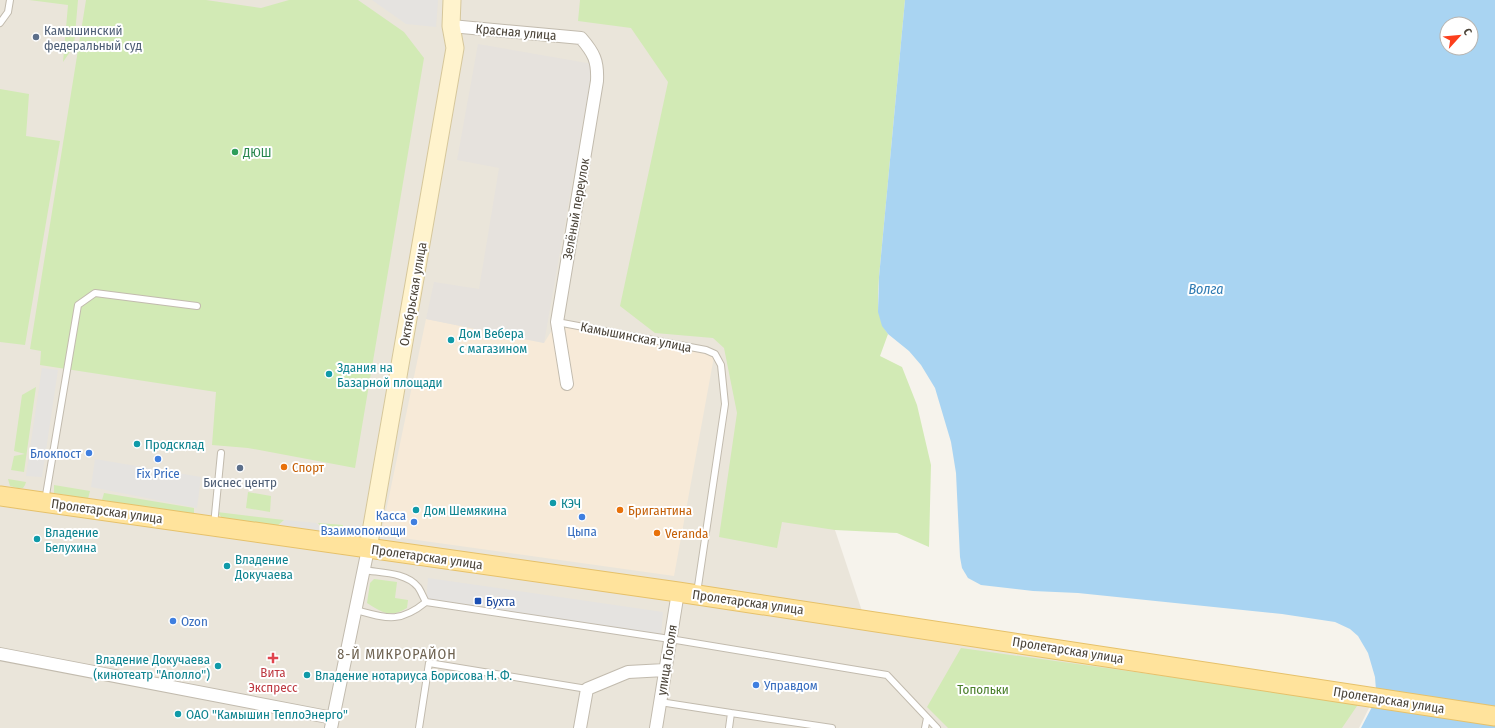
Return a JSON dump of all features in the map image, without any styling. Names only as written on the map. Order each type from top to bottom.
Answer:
[{"type":"main road","name":"Пролетарская улица","points":[[0,496],[696,594],[1495,716]]},
{"type":"street","name":"Октябрьская улица","points":[[332,723],[364,570],[455,48],[451,26],[452,0]]},
{"type":"street","name":"Красная улица","points":[[451,26],[582,38]]},
{"type":"street","name":"Зелёный переулок","points":[[567,384],[557,322],[597,81],[598,66],[592,50],[582,38]]},
{"type":"street","name":"улица Гоголя","points":[[656,728],[678,592]]},
{"type":"street","points":[[0,654],[332,723]]},
{"type":"street","points":[[580,728],[587,689],[628,672],[665,670]]},
{"type":"lane","points":[[0,23],[8,12],[10,0]]},
{"type":"lane","points":[[45,503],[78,305],[95,293],[197,306]]},
{"type":"lane","name":"Камышинская улица","points":[[557,322],[706,350],[715,354],[721,365],[725,404],[696,594]]},
{"type":"lane","points":[[214,527],[221,453]]},
{"type":"lane","points":[[364,570],[395,574],[408,578],[418,587],[426,602]]},
{"type":"lane","points":[[356,610],[387,618],[400,617],[415,611],[426,602],[670,639],[887,675],[937,728]]},
{"type":"lane","points":[[419,728],[429,663],[587,689]]},
{"type":"lane","points":[[660,702],[832,728]]},
{"type":"lane","points":[[729,728],[731,713]]},
{"type":"lane","points":[[925,728],[927,718]]},
{"type":"shaded area","points":[[0,0],[857,0],[835,530],[865,620],[1374,698],[1359,728],[0,728]]},
{"type":"shaded area","points":[[372,0],[438,0],[436,27],[406,24]]},
{"type":"shaded area","points":[[478,44],[593,64],[544,343],[426,319],[434,282],[479,289],[499,168],[457,160]]},
{"type":"shaded area","points":[[426,319],[544,343],[557,322],[715,351],[674,576],[381,535]]},
{"type":"shaded area","points":[[42,368],[58,370],[42,477],[26,476]]},
{"type":"shaded area","points":[[95,459],[201,477],[197,508],[91,487]]},
{"type":"shaded area","points":[[285,520],[316,523],[324,532],[278,527]]},
{"type":"shaded area","points":[[428,578],[663,612],[661,637],[426,602]]},
{"type":"green space","points":[[29,0],[78,0],[74,46],[63,62],[68,5]]},
{"type":"green space","name":"ДЮШ","points":[[86,0],[206,0],[261,8],[289,0],[358,0],[404,32],[424,58],[355,468],[248,448],[212,445],[216,392],[40,365],[41,351],[30,349]]},
{"type":"green space","points":[[580,0],[905,0],[879,277],[879,313],[888,334],[880,356],[902,367],[917,405],[931,465],[929,547],[897,533],[835,530],[782,522],[777,548],[719,537],[737,413],[724,348],[713,338],[655,333],[620,306],[668,82],[631,28],[578,21]]},
{"type":"green space","points":[[0,89],[29,94],[26,136],[60,141],[25,345],[0,342]]},
{"type":"green space","points":[[36,387],[24,472],[11,470],[14,456],[25,454],[14,451],[22,395]]},
{"type":"green space","points":[[8,479],[26,482],[23,488],[17,488],[10,486]]},
{"type":"green space","points":[[54,485],[90,491],[88,499],[54,493]]},
{"type":"green space","points":[[248,492],[271,496],[270,512],[246,508]]},
{"type":"green space","points":[[104,493],[194,508],[194,516],[102,500]]},
{"type":"green space","points":[[217,512],[284,520],[277,526],[223,519]]},
{"type":"green space","points":[[318,523],[343,525],[342,533],[325,531]]},
{"type":"green space","points":[[374,579],[397,582],[395,598],[408,600],[407,608],[396,613],[387,613],[382,612],[367,603],[370,583]]},
{"type":"green space","name":"Топольки","points":[[961,648],[1359,703],[1342,728],[948,728],[927,707]]},
{"type":"water","name":"Волга","points":[[905,0],[1495,0],[1495,728],[1361,728],[1373,705],[1376,690],[1375,677],[1368,653],[1358,636],[1350,629],[1335,622],[1282,614],[1078,593],[1033,591],[981,585],[968,578],[962,568],[960,557],[956,473],[951,442],[935,388],[921,365],[909,351],[888,334],[882,326],[878,312],[879,277]]},
{"type":"place","name":"Камышинский федеральный суд","points":[[36,37]]},
{"type":"place","name":"ДЮШ","points":[[235,152]]},
{"type":"place","name":"Дом Вебера с магазином","points":[[451,340]]},
{"type":"place","name":"Здания на Базарной площади","points":[[329,374]]},
{"type":"place","name":"Продсклад","points":[[137,444]]},
{"type":"place","name":"Блокпост","points":[[89,453]]},
{"type":"place","name":"Fix Price","points":[[158,459]]},
{"type":"place","name":"Спорт","points":[[284,467]]},
{"type":"place","name":"Биснес центр","points":[[240,468]]},
{"type":"place","name":"КЭЧ","points":[[553,503]]},
{"type":"place","name":"Дом Шемякина","points":[[416,510]]},
{"type":"place","name":"Бригантина","points":[[620,510]]},
{"type":"place","name":"Цыпа","points":[[582,517]]},
{"type":"place","name":"Касса Взаимопомощи","points":[[414,522]]},
{"type":"place","name":"Veranda","points":[[657,533]]},
{"type":"place","name":"Владение Белухина","points":[[37,539]]},
{"type":"place","name":"Владение Докучаева","points":[[227,566]]},
{"type":"place","name":"Бухта","points":[[478,601]]},
{"type":"place","name":"Ozon","points":[[173,621]]},
{"type":"place","name":"Вита Экспресс","points":[[273,658]]},
{"type":"place","name":"Владение Докучаева (кинотеатр \"Аполло\")","points":[[218,666]]},
{"type":"place","name":"Владение нотариуса Борисова Н. Ф.","points":[[307,675]]},
{"type":"place","name":"Управдом","points":[[756,685]]},
{"type":"place","name":"ОАО \"Камышин ТеплоЭнерго\"","points":[[178,714]]},
{"type":"district","name":"8-Й МИКРОРАЙОН","points":[[397,654]]}]
